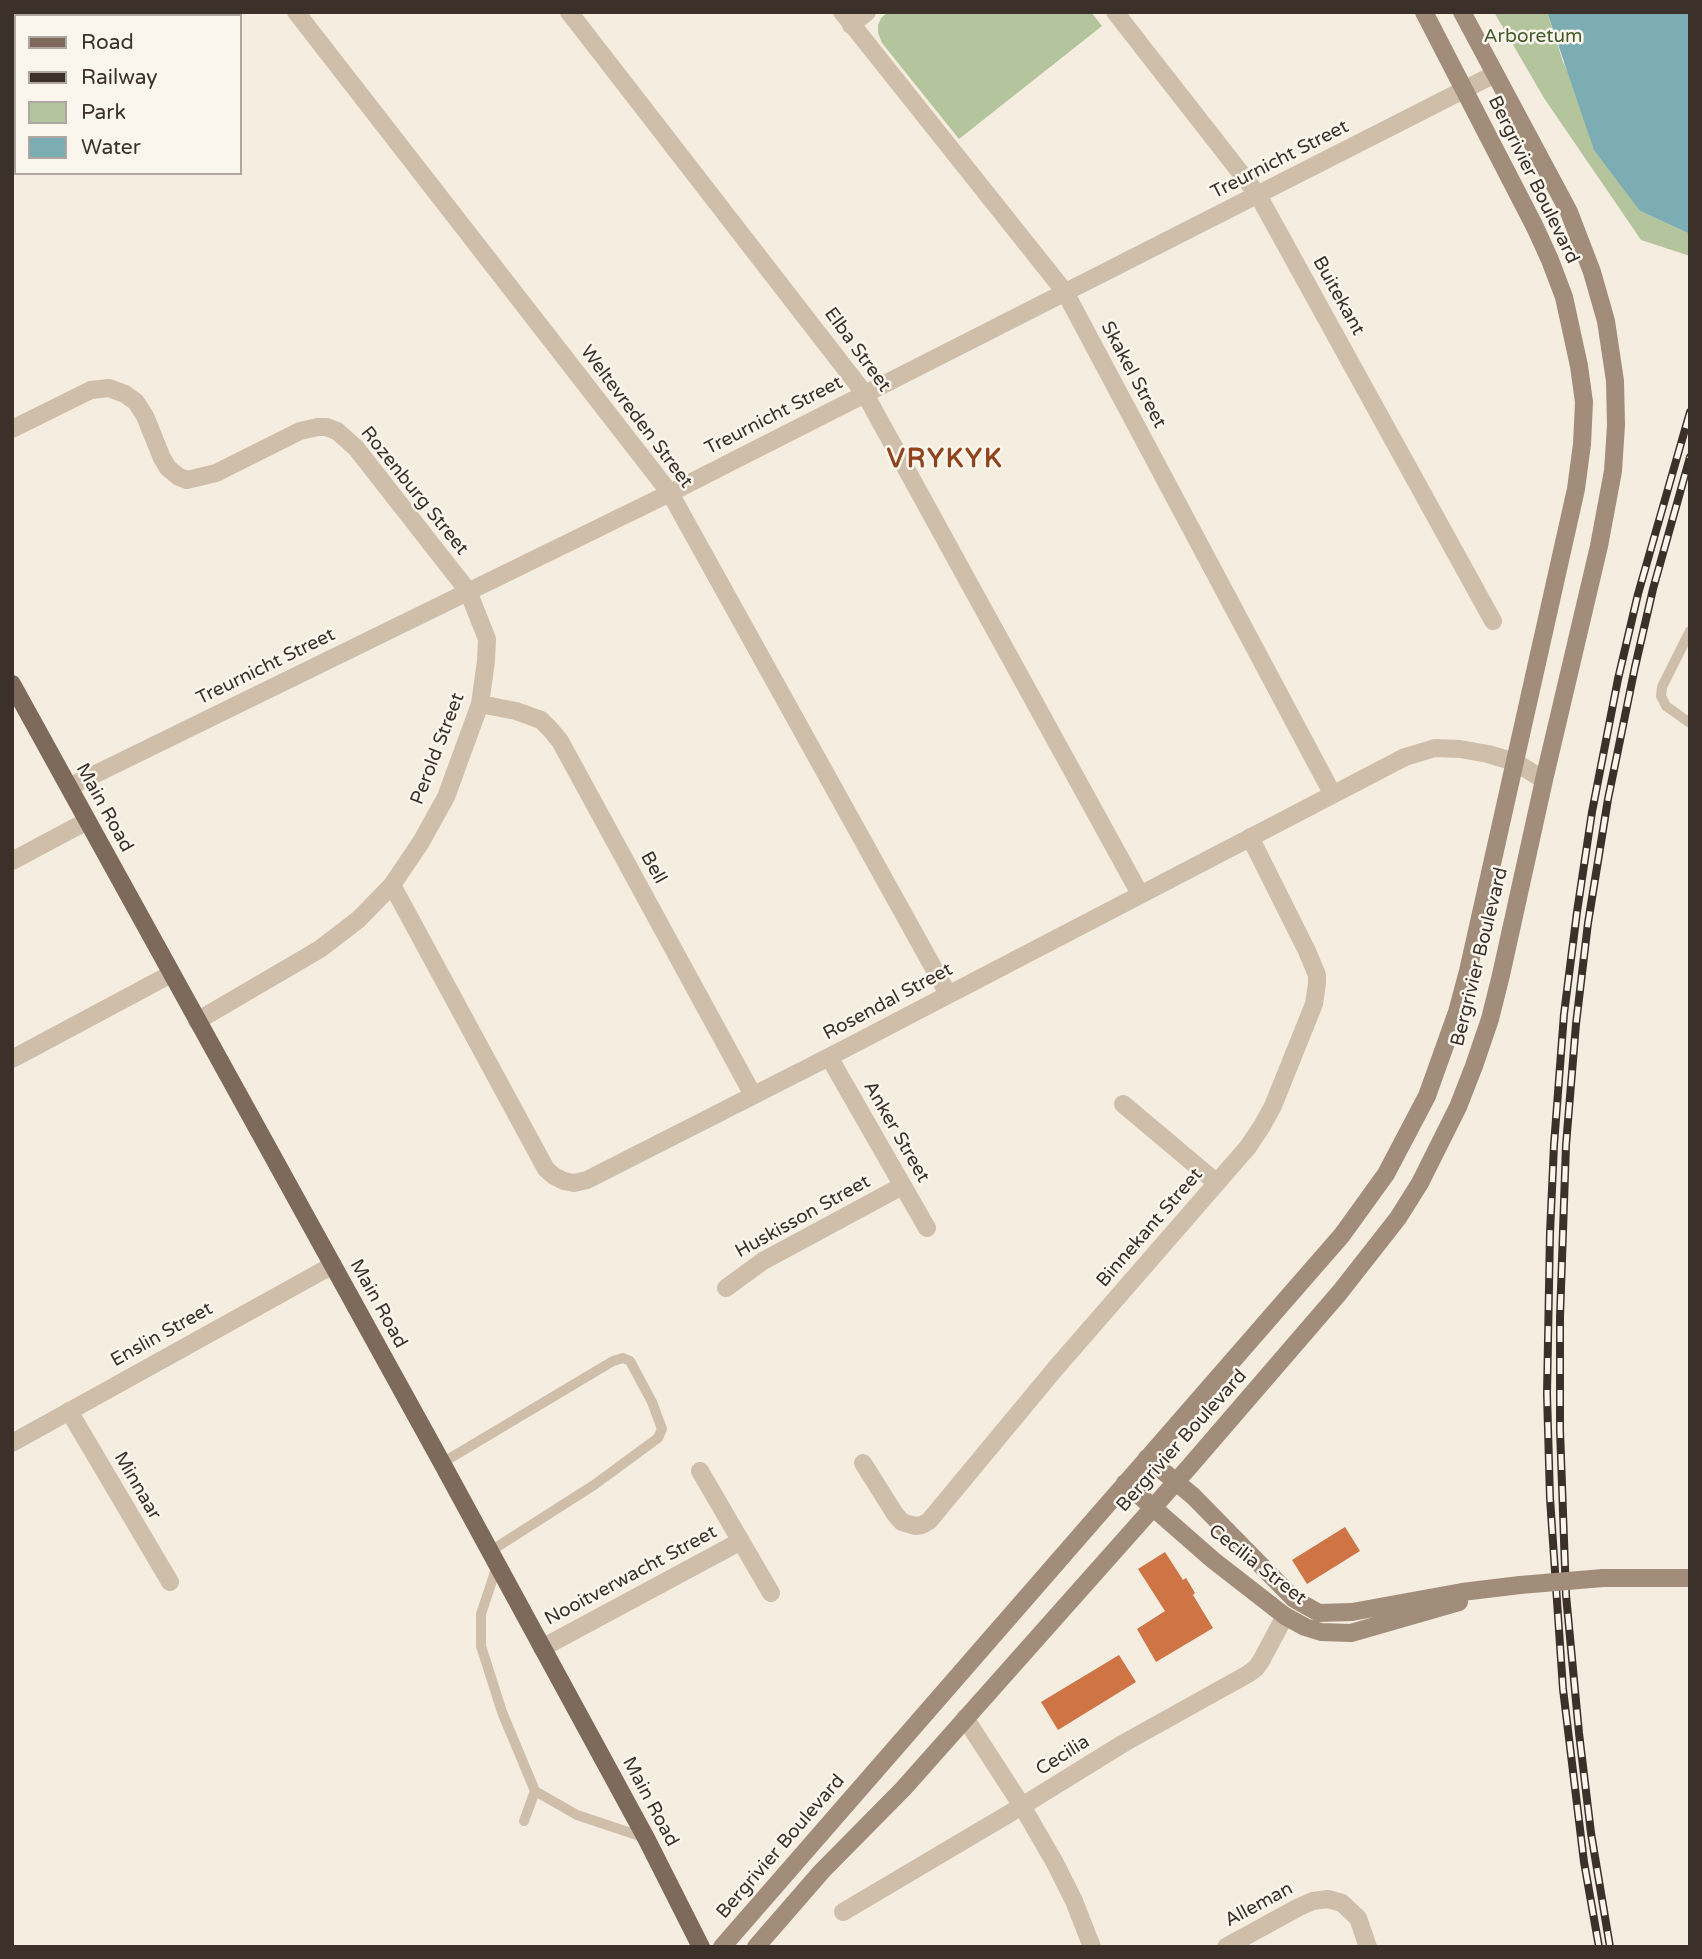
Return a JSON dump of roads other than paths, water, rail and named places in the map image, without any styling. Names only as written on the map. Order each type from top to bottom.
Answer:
[{"type":"main road","name":"Main Road","points":[[12,684],[442,1463],[646,1838],[701,1947]]},
{"type":"street","name":"Weltevreden Street","points":[[296,12],[670,493],[948,994]]},
{"type":"street","name":"Elba Street","points":[[569,12],[866,394],[1140,894]]},
{"type":"street","points":[[846,18],[867,12]]},
{"type":"street","name":"Buitekant","points":[[1115,12],[1258,195],[1493,621]]},
{"type":"street","name":"Bergrivier Boulevard","points":[[722,1947],[1342,1236],[1387,1174],[1427,1096],[1457,1012],[1468,971],[1576,489],[1584,402],[1564,297],[1550,260],[1424,12]]},
{"type":"street","name":"Bergrivier Boulevard","points":[[757,1947],[822,1871],[903,1789],[1340,1292],[1398,1218],[1420,1183],[1458,1107],[1474,1066],[1501,975],[1599,546],[1613,471],[1616,425],[1615,381],[1606,321],[1592,272],[1569,212],[1462,12]]},
{"type":"street","name":"Skakel Street","points":[[846,18],[1065,292],[1332,793]]},
{"type":"street","name":"Treurnicht Street","points":[[69,787],[670,493],[1495,74]]},
{"type":"street","name":"Rozenburg Street","points":[[12,429],[91,390],[109,388],[136,402],[168,468],[187,480],[216,473],[300,431],[317,427],[337,431],[356,449],[468,591]]},
{"type":"street","name":"Perold Street","points":[[197,1021],[320,949],[359,919],[392,885],[421,842],[446,797],[480,704],[486,639],[468,591]]},
{"type":"street","name":"Bell","points":[[480,704],[516,711],[541,720],[555,735],[753,1095]]},
{"type":"street","name":"Rosendal Street","points":[[392,885],[546,1169],[564,1181],[574,1183],[587,1180],[828,1057],[1405,757],[1435,748],[1460,749],[1515,762],[1544,780]]},
{"type":"street","points":[[12,861],[86,821]]},
{"type":"street","name":"Binnekant Street","points":[[863,1463],[902,1522],[915,1526],[929,1521],[1055,1369],[1248,1147],[1273,1107],[1317,992],[1317,975],[1250,837]]},
{"type":"street","points":[[12,1059],[172,974]]},
{"type":"street","name":"Anker Street","points":[[828,1057],[927,1228]]},
{"type":"street","points":[[1122,1104],[1217,1183]]},
{"type":"street","name":"Huskisson Street","points":[[726,1288],[762,1261],[902,1185]]},
{"type":"street","name":"Enslin Street","points":[[12,1443],[333,1265]]},
{"type":"street","name":"Minnaar","points":[[69,1411],[170,1582]]},
{"type":"street","name":"Cecilia Street","points":[[1147,1458],[1217,1520],[1294,1599],[1319,1613],[1352,1612],[1511,1586],[1603,1578],[1690,1578]]},
{"type":"street","name":"Nooitverwacht Street","points":[[700,1471],[771,1593]]},
{"type":"street","name":"Cecilia Street","points":[[1125,1483],[1213,1560],[1285,1616],[1304,1627],[1321,1632],[1350,1633],[1511,1586]]},
{"type":"street","name":"Nooitverwacht Street","points":[[542,1648],[741,1541]]},
{"type":"street","name":"Cecilia","points":[[843,1912],[1124,1743],[1252,1672],[1261,1661],[1285,1616]]},
{"type":"street","points":[[965,1718],[1055,1863],[1074,1900],[1092,1947]]},
{"type":"street","name":"Alleman","points":[[1226,1947],[1298,1907],[1312,1901],[1328,1899],[1342,1903],[1358,1918],[1368,1947]]},
{"type":"lane","points":[[1690,631],[1662,687],[1661,696],[1667,706],[1690,723]]},
{"type":"lane","points":[[442,1463],[613,1361],[623,1358],[630,1361],[652,1402],[662,1429],[658,1438],[493,1559],[481,1614],[481,1646],[502,1712],[535,1791],[577,1815],[646,1838]]},
{"type":"lane","points":[[524,1821],[535,1791]]},
{"type":"water","points":[[1547,12],[1690,12],[1690,234],[1640,211],[1594,150]]},
{"type":"railway","points":[[1599,1947],[1584,1862],[1563,1689],[1550,1498],[1547,1394],[1554,1145],[1564,1014],[1592,812],[1638,594],[1690,412]]},
{"type":"railway","points":[[1610,1947],[1591,1833],[1566,1595],[1560,1430],[1560,1317],[1566,1145],[1588,923],[1608,799],[1653,589],[1690,457]]},
{"type":"district","name":"VRYKYK","points":[[945,460]]},
{"type":"park label","name":"Arboretum","points":[[1533,37]]}]
